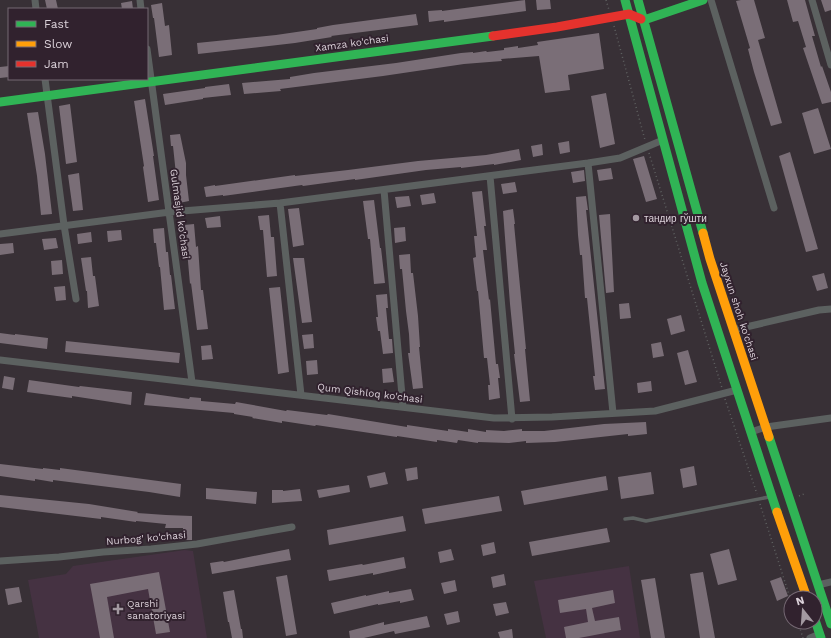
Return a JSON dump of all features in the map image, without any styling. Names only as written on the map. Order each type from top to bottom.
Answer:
[{"type":"main road","points":[[624,0],[702,283],[772,496],[805,590]]},
{"type":"main road","name":"Jayxun shoh ko'chasi","points":[[638,0],[710,259],[831,624]]},
{"type":"main road","points":[[629,14],[644,20],[703,0]]},
{"type":"main road","name":"Xamza ko'chasi","points":[[0,102],[152,80],[557,27],[629,14]]},
{"type":"street","points":[[711,0],[774,208]]},
{"type":"street","points":[[812,0],[831,65]]},
{"type":"street","name":"Gulmasjid ko'chasi","points":[[148,55],[192,382]]},
{"type":"street","points":[[45,80],[64,226],[76,299]]},
{"type":"street","points":[[0,234],[170,212],[280,203],[588,163],[620,158],[647,148],[663,140]]},
{"type":"street","points":[[588,163],[608,350],[613,413]]},
{"type":"street","points":[[490,176],[512,419]]},
{"type":"street","points":[[384,190],[403,406]]},
{"type":"street","points":[[280,203],[301,395]]},
{"type":"street","points":[[733,330],[819,310],[831,309]]},
{"type":"street","name":"Qum Qishloq ko'chasi","points":[[0,360],[512,419],[655,411],[737,390]]},
{"type":"street","points":[[751,432],[766,427],[831,418]]},
{"type":"street","name":"Nurbog' ko'chasi","points":[[0,561],[197,544],[292,527]]},
{"type":"street","points":[[818,585],[831,582]]},
{"type":"street","points":[[810,638],[821,636]]},
{"type":"lane","points":[[625,519],[633,518],[646,521],[759,500],[772,496]]},
{"type":"path","points":[[606,0],[612,17],[647,148],[788,590]]},
{"type":"path","points":[[798,497],[804,494]]},
{"type":"path","points":[[762,508],[767,507]]},
{"type":"shaded area","name":"Qarshi sanatoriyasi","points":[[185,550],[193,551],[207,638],[39,638],[28,580],[66,574],[73,566]]},
{"type":"shaded area","points":[[629,566],[640,638],[546,638],[534,581]]},
{"type":"building","points":[[45,0],[56,0],[58,8],[47,8]]},
{"type":"building","points":[[525,0],[526,11],[444,22],[444,20],[429,22],[428,11],[442,11]]},
{"type":"building","points":[[536,0],[550,0],[551,9],[537,10]]},
{"type":"building","points":[[754,0],[765,38],[758,40],[782,123],[771,126],[754,72],[748,49],[750,48],[736,1]]},
{"type":"building","points":[[787,0],[805,0],[815,36],[812,36],[821,67],[822,66],[831,92],[831,102],[822,104],[803,48],[806,47],[798,21],[793,22]]},
{"type":"building","points":[[821,0],[831,0],[831,10],[825,12]]},
{"type":"building","points":[[132,1],[133,8],[122,8],[121,3]]},
{"type":"building","points":[[162,3],[165,26],[169,25],[172,55],[159,57],[151,5]]},
{"type":"building","points":[[416,14],[418,25],[331,36],[332,37],[295,43],[198,54],[197,43],[276,35],[333,25]]},
{"type":"building","points":[[599,33],[604,69],[568,75],[570,90],[545,93],[539,56],[501,59],[502,61],[464,64],[280,89],[281,91],[244,94],[242,83],[290,79],[290,77],[314,73],[461,53],[504,50],[504,48],[518,46],[518,48],[538,45],[537,42]]},
{"type":"building","points":[[8,66],[8,77],[0,78],[0,67]]},
{"type":"building","points":[[229,84],[231,95],[203,98],[165,105],[163,94]]},
{"type":"building","points":[[606,93],[615,144],[600,148],[591,96]]},
{"type":"building","points":[[145,99],[159,200],[148,202],[134,101]]},
{"type":"building","points":[[70,104],[77,162],[66,164],[59,106]]},
{"type":"building","points":[[818,108],[831,149],[814,154],[802,113]]},
{"type":"building","points":[[38,112],[45,154],[52,214],[41,215],[37,176],[27,113]]},
{"type":"building","points":[[180,134],[186,163],[189,201],[179,203],[173,146],[171,146],[170,135]]},
{"type":"building","points":[[569,141],[570,152],[560,154],[558,143]]},
{"type":"building","points":[[542,144],[543,155],[533,157],[531,146]]},
{"type":"building","points":[[519,149],[521,160],[494,165],[426,170],[223,196],[206,197],[204,187],[418,161],[486,155]]},
{"type":"building","points":[[790,152],[818,249],[806,252],[779,156]]},
{"type":"building","points":[[644,156],[657,199],[646,202],[633,159]]},
{"type":"building","points":[[611,168],[613,179],[599,181],[597,170]]},
{"type":"building","points":[[584,170],[585,181],[573,183],[571,172]]},
{"type":"building","points":[[79,173],[83,210],[73,211],[68,175]]},
{"type":"building","points":[[515,182],[517,192],[503,194],[501,184]]},
{"type":"building","points":[[482,191],[487,250],[483,250],[489,300],[490,299],[496,364],[498,364],[500,378],[498,378],[500,398],[489,400],[488,385],[490,385],[487,358],[484,358],[478,291],[473,258],[476,257],[474,236],[477,236],[472,192]]},
{"type":"building","points":[[434,193],[436,203],[422,205],[420,195]]},
{"type":"building","points":[[409,196],[411,206],[397,208],[395,197]]},
{"type":"building","points":[[586,196],[588,210],[586,210],[605,389],[595,390],[593,376],[595,376],[587,298],[585,298],[582,255],[580,255],[578,235],[576,197]]},
{"type":"building","points":[[374,200],[385,283],[374,284],[370,239],[368,239],[363,201]]},
{"type":"building","points":[[299,208],[304,245],[293,247],[288,209]]},
{"type":"building","points":[[513,209],[530,401],[520,402],[514,354],[503,211]]},
{"type":"building","points":[[610,214],[614,292],[606,293],[599,215]]},
{"type":"building","points":[[269,215],[271,237],[274,237],[277,276],[267,277],[263,230],[260,230],[258,216]]},
{"type":"building","points":[[220,216],[221,227],[207,228],[205,218]]},
{"type":"building","points":[[194,224],[196,247],[198,246],[201,290],[203,290],[208,329],[197,330],[191,283],[190,284],[184,225]]},
{"type":"building","points":[[405,227],[406,241],[395,243],[394,228]]},
{"type":"building","points":[[164,228],[166,252],[168,252],[175,309],[164,310],[160,267],[156,243],[154,243],[153,229]]},
{"type":"building","points":[[121,230],[122,240],[108,242],[107,231]]},
{"type":"building","points":[[91,232],[92,242],[78,244],[77,234]]},
{"type":"building","points":[[56,238],[58,248],[44,250],[42,239]]},
{"type":"building","points":[[13,243],[14,253],[0,255],[0,244]]},
{"type":"building","points":[[410,254],[411,273],[413,273],[418,316],[423,388],[413,389],[408,353],[410,353],[409,334],[402,269],[400,269],[399,255]]},
{"type":"building","points":[[91,257],[99,306],[88,308],[87,291],[81,258]]},
{"type":"building","points":[[293,258],[304,258],[312,322],[302,323]]},
{"type":"building","points":[[62,260],[63,274],[52,275],[51,261]]},
{"type":"building","points":[[824,273],[828,288],[817,291],[812,276]]},
{"type":"building","points":[[65,286],[66,300],[56,301],[54,287]]},
{"type":"building","points":[[280,287],[289,372],[278,374],[269,288]]},
{"type":"building","points":[[387,294],[388,308],[386,308],[389,339],[392,339],[393,353],[383,354],[380,331],[378,331],[376,317],[378,317],[376,295]]},
{"type":"building","points":[[629,303],[631,318],[620,319],[619,304]]},
{"type":"building","points":[[681,315],[685,331],[671,335],[667,319]]},
{"type":"building","points":[[0,333],[48,338],[47,349],[0,343]]},
{"type":"building","points":[[313,334],[314,348],[304,349],[302,335]]},
{"type":"building","points":[[66,341],[180,353],[179,363],[65,352]]},
{"type":"building","points":[[661,342],[664,356],[653,358],[651,344]]},
{"type":"building","points":[[211,345],[213,359],[202,360],[201,346]]},
{"type":"building","points":[[688,350],[697,382],[685,385],[677,353]]},
{"type":"building","points":[[317,360],[318,374],[307,375],[306,361]]},
{"type":"building","points":[[392,368],[394,382],[383,383],[382,369]]},
{"type":"building","points":[[4,376],[15,378],[13,390],[2,388]]},
{"type":"building","points":[[29,380],[132,392],[131,405],[72,396],[72,398],[27,392]]},
{"type":"building","points":[[651,381],[652,391],[638,393],[637,383]]},
{"type":"building","points":[[146,393],[189,399],[190,397],[201,398],[201,401],[235,404],[236,402],[286,411],[328,414],[407,427],[407,425],[448,431],[448,429],[468,432],[468,429],[486,432],[486,430],[504,431],[522,429],[522,431],[544,431],[604,424],[646,422],[647,434],[628,436],[628,434],[555,442],[526,443],[526,441],[509,443],[478,443],[458,440],[457,443],[437,440],[437,442],[316,425],[282,421],[282,423],[252,418],[253,417],[234,413],[144,405]]},
{"type":"building","points":[[0,464],[43,469],[60,470],[60,468],[181,484],[180,497],[53,480],[53,482],[35,479],[35,481],[0,476]]},
{"type":"building","points":[[694,466],[697,485],[683,488],[680,469]]},
{"type":"building","points":[[417,467],[418,479],[407,481],[405,469]]},
{"type":"building","points":[[385,472],[388,484],[370,488],[367,476]]},
{"type":"building","points":[[651,472],[654,494],[621,499],[618,477]]},
{"type":"building","points":[[606,476],[608,490],[524,505],[521,491]]},
{"type":"building","points":[[349,485],[350,492],[319,498],[317,490]]},
{"type":"building","points":[[206,488],[257,492],[256,504],[206,499]]},
{"type":"building","points":[[300,489],[302,501],[272,503],[272,490],[283,491]]},
{"type":"building","points":[[0,495],[89,504],[138,512],[137,513],[192,516],[192,540],[182,540],[183,528],[165,528],[166,524],[136,522],[101,517],[101,519],[0,507]]},
{"type":"building","points":[[499,496],[502,511],[425,524],[422,509]]},
{"type":"building","points":[[403,516],[406,531],[329,545],[327,530]]},
{"type":"building","points":[[607,528],[610,542],[532,556],[529,542]]},
{"type":"building","points":[[494,542],[496,553],[483,556],[481,545]]},
{"type":"building","points":[[289,549],[291,560],[212,574],[210,563],[224,562]]},
{"type":"building","points":[[451,549],[454,560],[440,563],[438,552]]},
{"type":"building","points":[[729,549],[737,580],[718,585],[710,554]]},
{"type":"building","points":[[404,557],[406,568],[373,575],[373,573],[329,581],[327,570]]},
{"type":"building","points":[[159,572],[170,632],[156,634],[148,589],[107,597],[114,638],[100,638],[90,584]]},
{"type":"building","points":[[703,572],[715,638],[700,638],[690,574]]},
{"type":"building","points":[[504,574],[506,585],[493,588],[491,577]]},
{"type":"building","points":[[287,575],[297,634],[286,636],[276,577]]},
{"type":"building","points":[[781,577],[786,590],[783,590],[783,598],[777,601],[770,581]]},
{"type":"building","points":[[655,578],[665,638],[651,638],[641,580]]},
{"type":"building","points":[[455,580],[457,591],[444,594],[441,583]]},
{"type":"building","points":[[19,587],[22,602],[8,605],[5,589]]},
{"type":"building","points":[[411,589],[414,600],[400,603],[400,601],[378,604],[334,614],[331,603],[366,595]]},
{"type":"building","points":[[234,590],[243,638],[232,638],[228,622],[223,592]]},
{"type":"building","points":[[613,590],[615,603],[592,608],[595,621],[619,617],[621,630],[579,638],[566,638],[564,627],[588,622],[586,609],[560,613],[558,600]]},
{"type":"building","points":[[506,602],[509,613],[496,616],[493,604]]},
{"type":"building","points":[[458,611],[460,622],[447,625],[444,614]]},
{"type":"building","points":[[427,616],[430,627],[395,634],[394,631],[364,638],[350,638],[349,631],[384,622],[384,625]]},
{"type":"building","points":[[512,629],[513,638],[500,638],[498,632]]},
{"type":"traffic: fast","points":[[625,0],[702,283],[777,512]]},
{"type":"traffic: fast","points":[[638,0],[703,233]]},
{"type":"traffic: fast","points":[[641,19],[644,20],[703,0]]},
{"type":"traffic: fast","points":[[0,102],[493,36]]},
{"type":"traffic: fast","points":[[769,437],[831,624]]},
{"type":"traffic: fast","points":[[818,630],[821,638]]},
{"type":"traffic: slow","points":[[703,233],[710,259],[769,437]]},
{"type":"traffic: slow","points":[[777,512],[804,590]]},
{"type":"traffic: jam","points":[[493,36],[557,27],[629,14],[641,19]]},
{"type":"place","name":"тандир гўшти","points":[[636,218]]},
{"type":"place","name":"Qarshi sanatoriyasi","points":[[118,609]]}]
